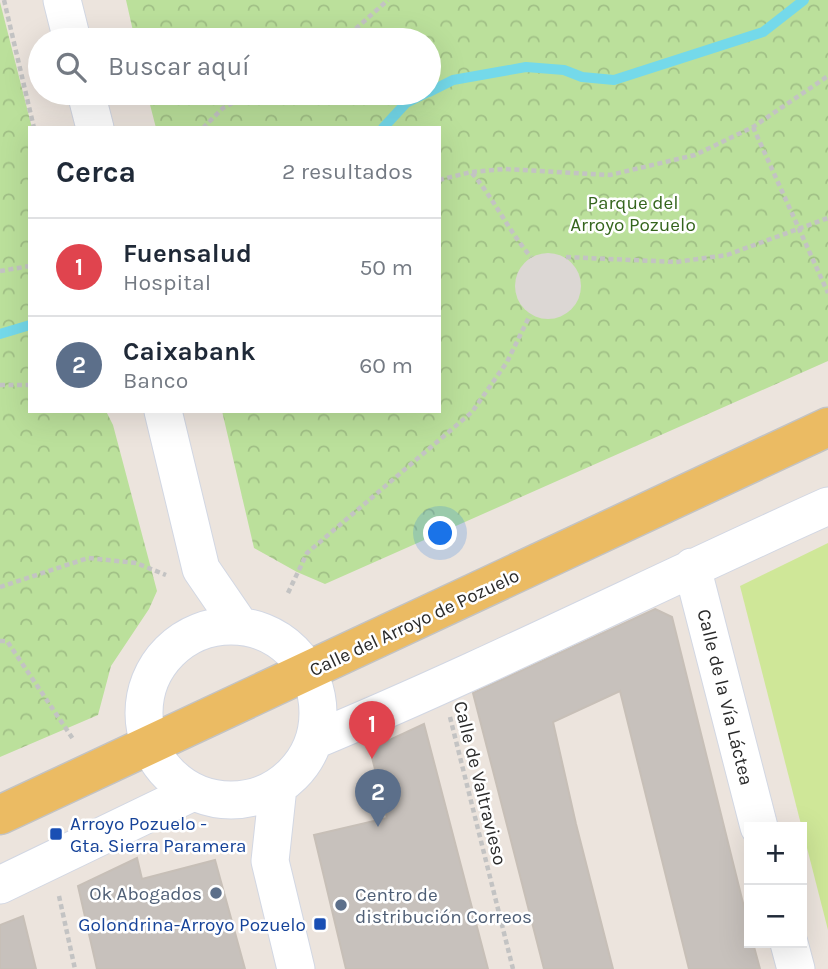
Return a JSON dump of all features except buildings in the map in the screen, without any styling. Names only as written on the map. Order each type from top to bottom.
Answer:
[{"type":"main road","name":"Calle del Arroyo de Pozuelo","points":[[0,815],[828,427]]},
{"type":"street","points":[[62,0],[69,28]]},
{"type":"street","points":[[89,105],[94,126]]},
{"type":"street","points":[[163,413],[201,569],[240,626]]},
{"type":"street","points":[[315,740],[442,685],[828,506]]},
{"type":"street","name":"Calle de la Vía Láctea","points":[[692,567],[758,822]]},
{"type":"street","points":[[183,640],[201,569]]},
{"type":"street","points":[[0,885],[51,861],[209,797],[258,797],[278,787],[300,766],[315,740],[318,705],[308,671],[301,659],[280,641],[261,631],[240,626],[210,628],[183,640],[168,652],[156,668],[143,705],[143,724],[155,759],[166,772],[178,784],[209,797],[270,861]]},
{"type":"street","points":[[278,787],[270,861],[296,969]]},
{"type":"street","points":[[790,948],[796,969]]},
{"type":"path","points":[[4,0],[28,102]]},
{"type":"path","points":[[356,28],[387,0]]},
{"type":"path","points":[[441,180],[471,172],[504,169],[610,174],[695,155],[753,127],[828,76]]},
{"type":"path","points":[[29,105],[34,126]]},
{"type":"path","points":[[205,126],[229,105]]},
{"type":"path","points":[[753,127],[828,293]]},
{"type":"path","points":[[471,172],[492,196],[512,234],[531,257]]},
{"type":"path","points":[[566,257],[676,262],[727,255],[828,218]]},
{"type":"path","points":[[0,271],[28,266]]},
{"type":"path","points":[[288,593],[307,553],[472,412],[508,362],[530,315]]},
{"type":"path","points":[[2,386],[28,385]]},
{"type":"path","points":[[0,587],[88,558],[136,563],[166,575]]},
{"type":"path","points":[[0,641],[7,642],[73,739]]},
{"type":"path","name":"Calle de Valtravieso","points":[[442,685],[513,969]]},
{"type":"path","points":[[51,861],[75,969]]},
{"type":"green space","name":"Parque del Arroyo Pozuelo","points":[[126,0],[828,0],[828,361],[325,584],[297,572],[254,548],[222,413],[441,413],[441,126],[155,126],[150,105],[441,105],[441,28],[132,28]]},
{"type":"green space","points":[[0,2],[31,126],[28,126],[28,413],[107,413],[113,425],[157,591],[149,609],[111,666],[98,715],[0,757]]},
{"type":"green space","points":[[828,543],[828,930],[807,848],[807,822],[800,822],[740,586]]},
{"type":"shaded area","points":[[548,253],[561,255],[576,268],[581,286],[579,299],[566,314],[548,319],[535,317],[520,304],[515,286],[517,273],[530,258]]},
{"type":"waterway","points":[[441,86],[453,80],[526,67],[564,70],[582,77],[614,80],[763,32],[804,0]]},
{"type":"waterway","points":[[385,126],[404,105]]},
{"type":"waterway","points":[[0,334],[28,326]]},
{"type":"place","name":"Fuensalud","points":[[372,759]]},
{"type":"place","name":"Caixabank","points":[[378,827]]},
{"type":"place","name":"Arroyo Pozuelo - Gta. Sierra Paramera","points":[[56,834]]},
{"type":"place","name":"Ok Abogados","points":[[216,893]]},
{"type":"place","name":"Centro de distribución Correos","points":[[341,905]]},
{"type":"place","name":"Golondrina-Arroyo Pozuelo","points":[[320,924]]}]
